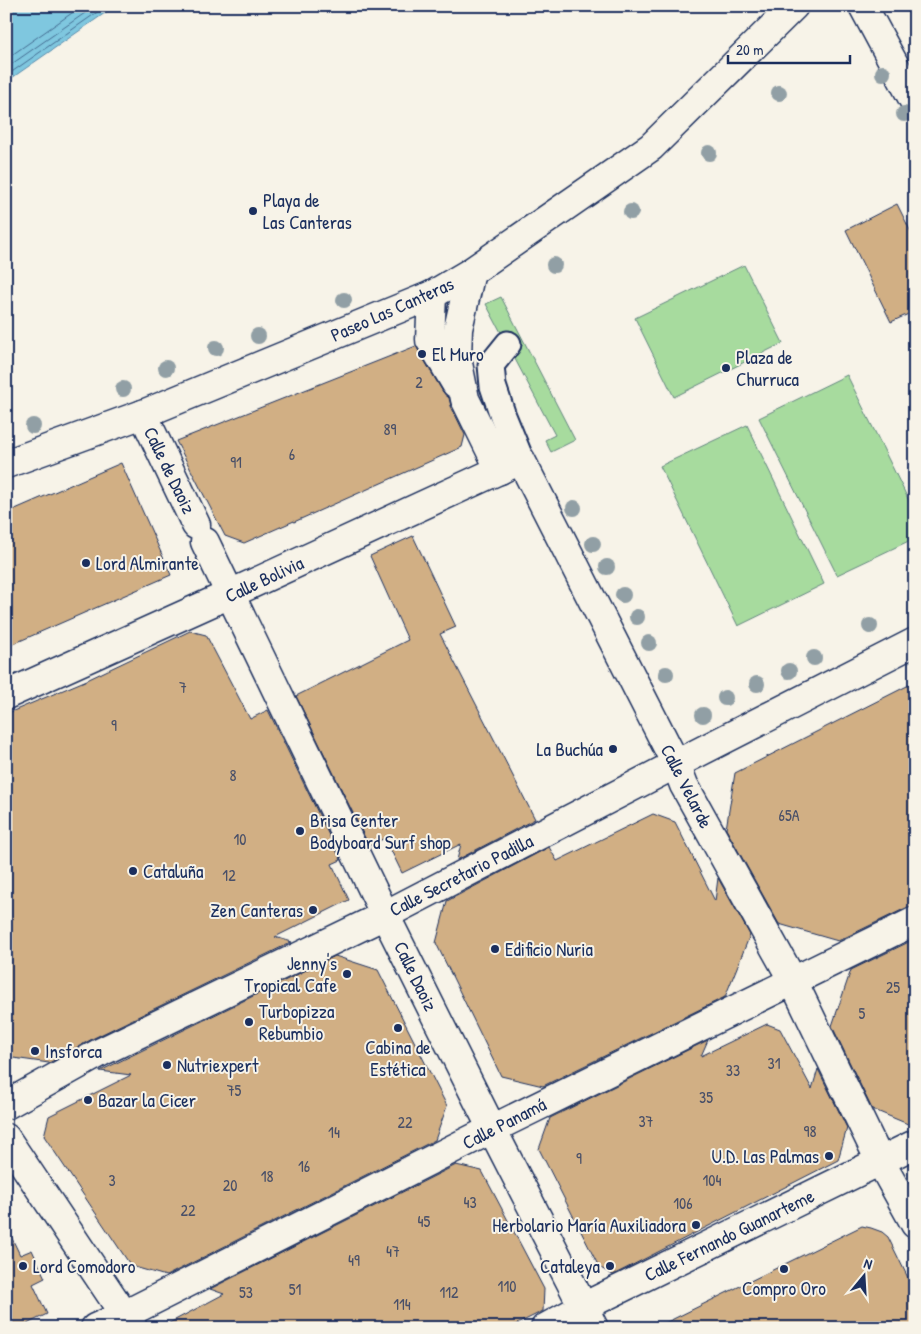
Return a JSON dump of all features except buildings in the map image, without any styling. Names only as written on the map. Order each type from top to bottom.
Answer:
[{"type":"street","name":"Paseo Las Canteras","points":[[6,464],[143,414],[432,295],[471,272],[651,148],[794,6]]},
{"type":"street","points":[[863,6],[915,103]]},
{"type":"street","name":"Calle Velarde","points":[[464,398],[457,358],[458,329],[471,272]]},
{"type":"street","name":"Calle Velarde","points":[[432,295],[430,340],[464,398],[511,465],[676,764],[684,785],[793,981],[880,1161],[915,1224]]},
{"type":"street","name":"Calle de Daoiz","points":[[143,414],[230,594]]},
{"type":"street","name":"Calle Bolivia","points":[[6,695],[511,465]]},
{"type":"street","name":"Calle Daoiz","points":[[230,594],[385,915],[588,1317]]},
{"type":"street","name":"Calle Secretario Padilla","points":[[6,1105],[101,1052],[385,915],[915,642]]},
{"type":"street","name":"Calle Panamá","points":[[95,1328],[129,1321],[492,1129],[915,921]]},
{"type":"street","points":[[6,1138],[129,1321]]},
{"type":"street","name":"Calle Fernando Guanarteme","points":[[545,1328],[588,1317],[915,1144]]},
{"type":"lane","name":"Calle Velarde","points":[[508,344],[491,365],[493,386],[503,416],[511,465]]},
{"type":"green space","points":[[744,265],[783,343],[674,397],[635,318]]},
{"type":"green space","points":[[501,297],[575,440],[551,452],[545,440],[555,435],[486,304]]},
{"type":"green space","points":[[847,375],[915,513],[915,538],[837,575],[759,418]]},
{"type":"green space","points":[[747,425],[824,584],[738,626],[660,466]]},
{"type":"water","points":[[6,6],[115,6],[6,82]]},
{"type":"place","name":"Playa de Las Canteras","points":[[253,211]]},
{"type":"place","name":"El Muro","points":[[422,354]]},
{"type":"place","name":"Plaza de Churruca","points":[[726,368]]},
{"type":"place","name":"Lord Almirante","points":[[86,563]]},
{"type":"place","name":"La Buchúa","points":[[613,749]]},
{"type":"place","name":"Brisa Center Bodyboard Surf shop","points":[[300,831]]},
{"type":"place","name":"Cataluña","points":[[133,871]]},
{"type":"place","name":"Zen Canteras","points":[[313,910]]},
{"type":"place","name":"Edificio Nuria","points":[[495,949]]},
{"type":"place","name":"Jenny's Tropical Cafe","points":[[347,974]]},
{"type":"place","name":"Turbopizza Rebumbio","points":[[249,1022]]},
{"type":"place","name":"Cabina de Estética","points":[[398,1028]]},
{"type":"place","name":"Insforca","points":[[35,1051]]},
{"type":"place","name":"Nutriexpert","points":[[167,1065]]},
{"type":"place","name":"Bazar la Cicer","points":[[88,1100]]},
{"type":"place","name":"U.D. Las Palmas","points":[[829,1156]]},
{"type":"place","name":"Herbolario María Auxiliadora","points":[[696,1225]]},
{"type":"place","name":"Lord Comodoro","points":[[23,1266]]},
{"type":"place","name":"Cataleya","points":[[610,1266]]},
{"type":"place","name":"Compro Oro","points":[[784,1269]]}]
